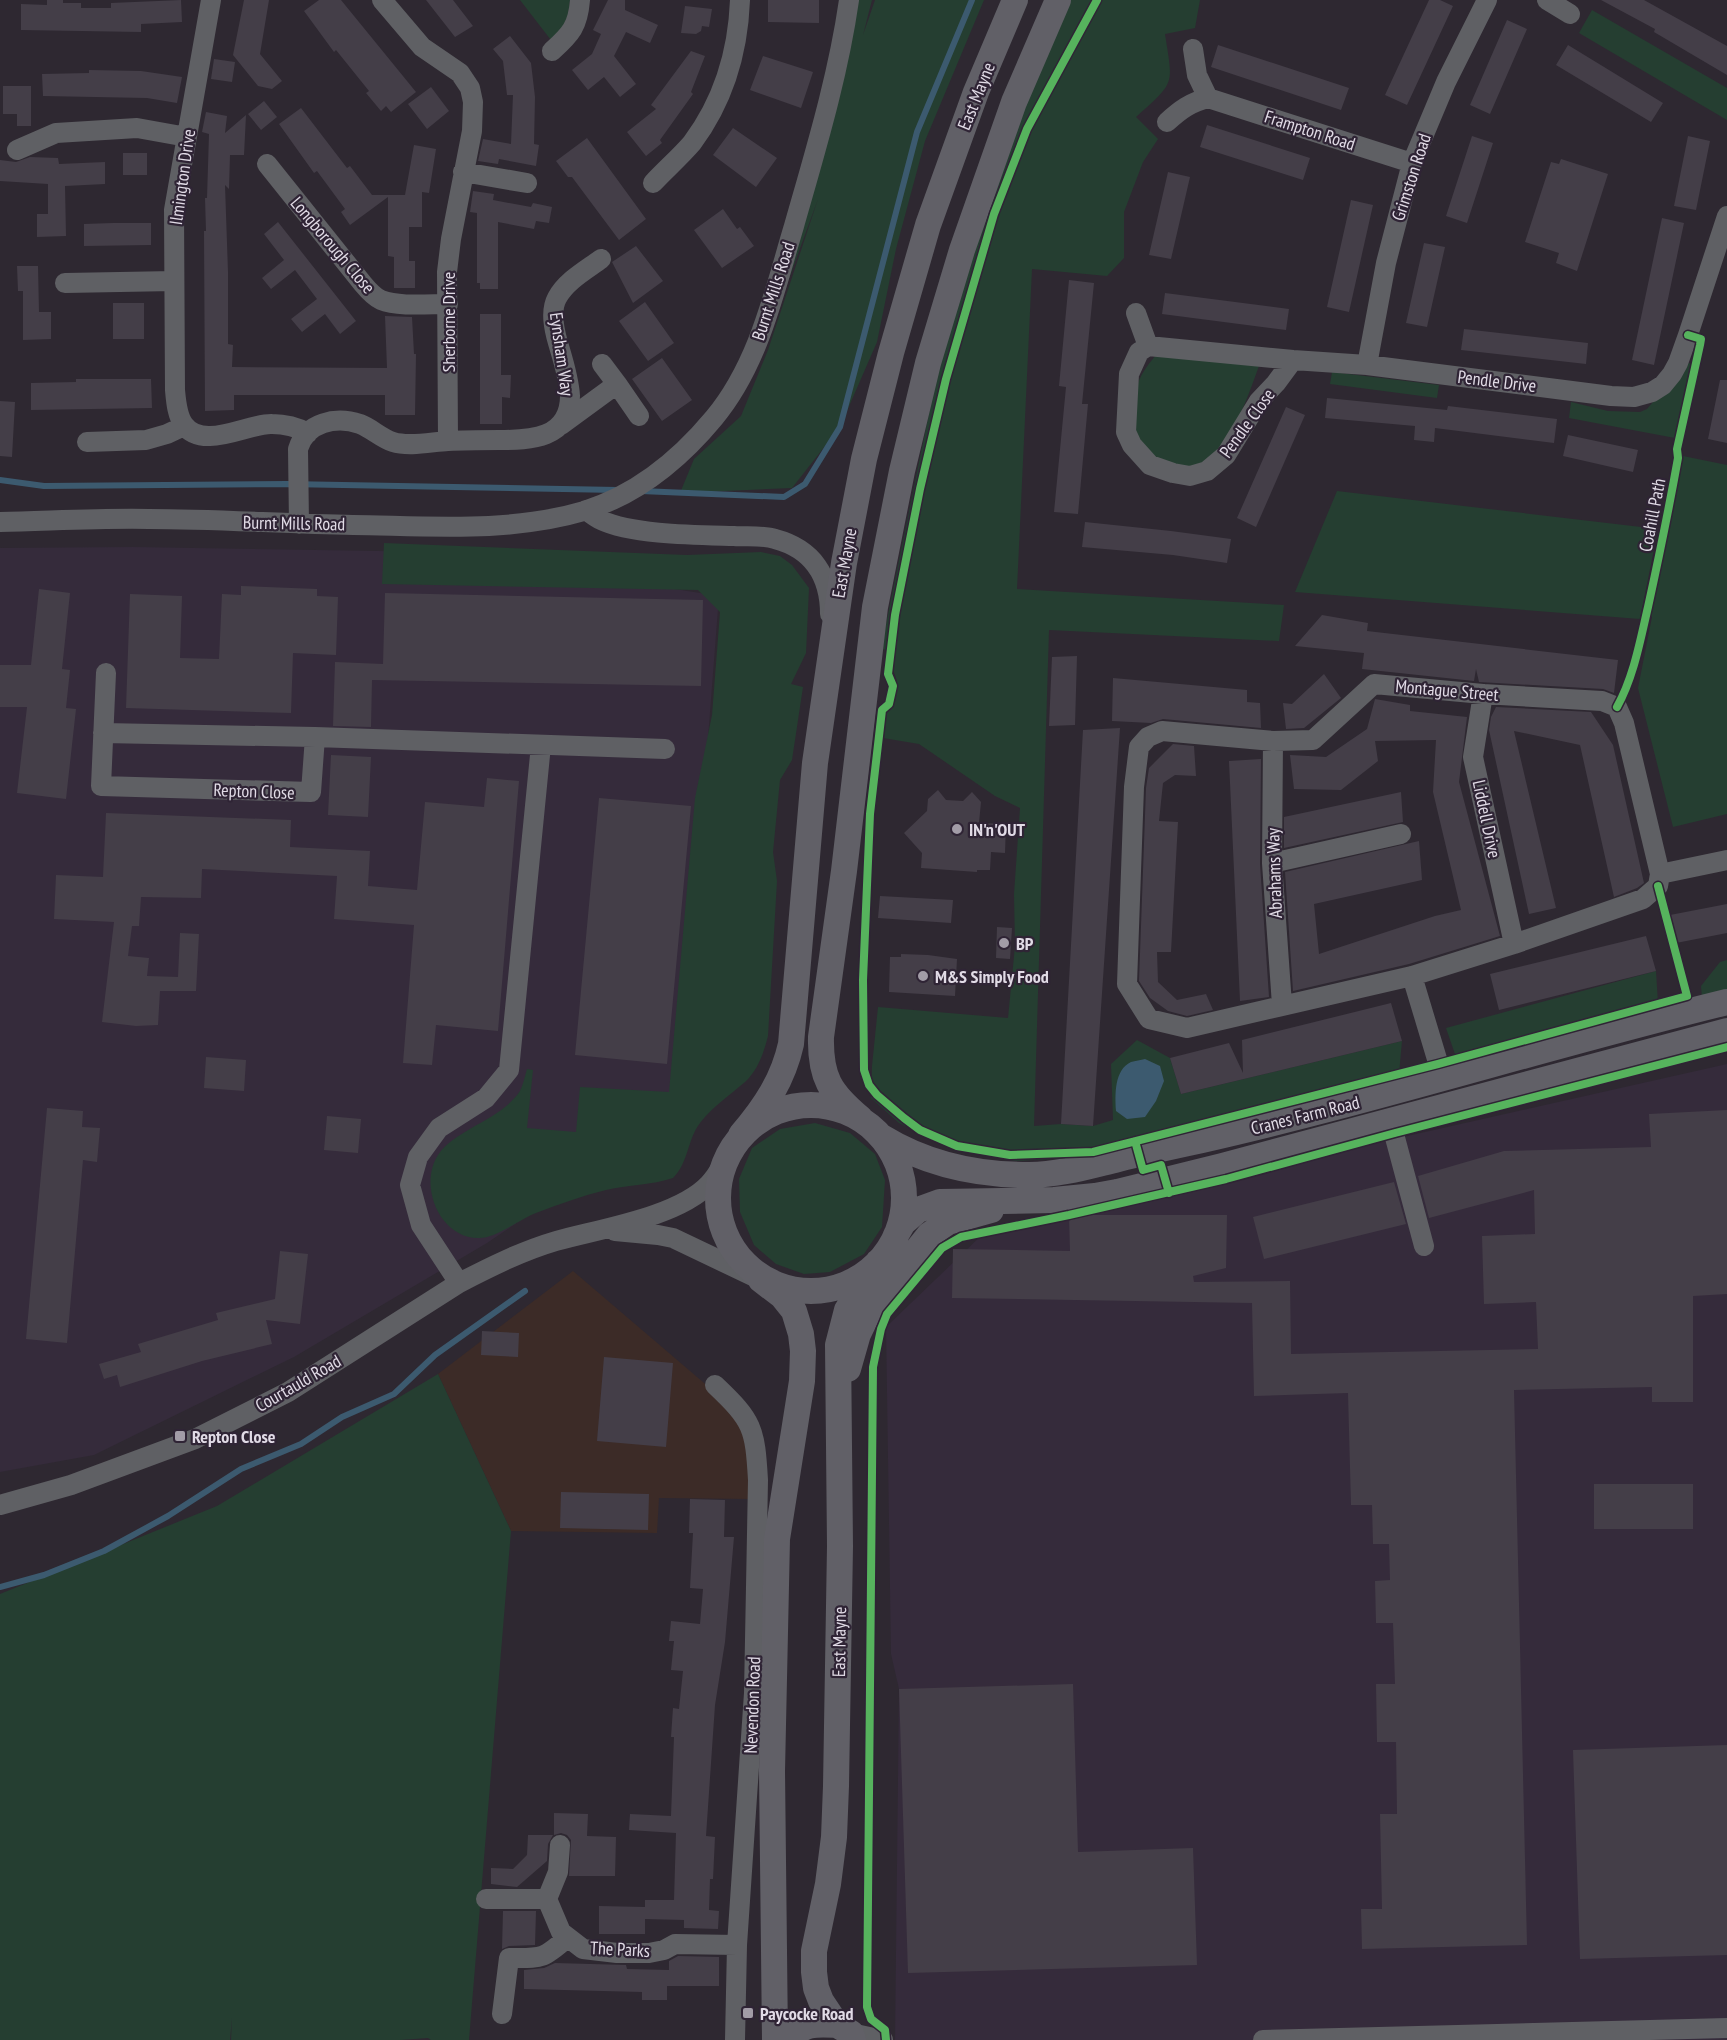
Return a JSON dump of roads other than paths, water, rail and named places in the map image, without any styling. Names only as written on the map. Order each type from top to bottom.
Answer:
[{"type":"main road","name":"East Mayne","points":[[741,1135],[771,1096],[784,1068],[790,1044],[807,834],[828,664],[864,459],[909,286],[949,163],[1015,0]]},
{"type":"main road","name":"East Mayne","points":[[860,1118],[838,1098],[826,1080],[821,1037],[844,871],[875,607],[928,363],[958,262],[1014,102],[1058,0]]},
{"type":"main road","name":"Cranes Farm Road","points":[[882,1137],[916,1155],[951,1166],[1012,1174],[1049,1174],[1255,1128],[1727,1002]]},
{"type":"main road","name":"Cranes Farm Road","points":[[896,1235],[903,1223],[918,1210],[940,1202],[1054,1200],[1117,1192],[1727,1031]]},
{"type":"main road","points":[[761,1281],[787,1291],[812,1292],[838,1288],[859,1279],[878,1262],[896,1235],[902,1217],[904,1198],[898,1165],[882,1137],[860,1118],[842,1109],[808,1105],[790,1107],[771,1114],[754,1123],[741,1135],[725,1161],[719,1185],[720,1203],[728,1238],[737,1256],[747,1269],[761,1281],[776,1290],[794,1311],[803,1351],[801,1381],[777,1539],[771,1772],[775,2040]]},
{"type":"main road","points":[[839,1420],[850,1363],[864,1320],[879,1295],[928,1234],[959,1218],[1010,1206],[1054,1200]]},
{"type":"main road","name":"East Mayne","points":[[847,2033],[821,2001],[816,1988],[814,1972],[814,1951],[828,1884],[834,1838],[840,1546],[837,1357],[840,1333],[853,1298],[878,1262]]},
{"type":"main road","points":[[791,2040],[800,2029],[813,2024],[847,2033]]},
{"type":"street","name":"Ilmington Drive","points":[[184,426],[177,407],[175,390],[174,210],[211,0]]},
{"type":"street","name":"Sherborne Drive","points":[[382,0],[422,47],[460,74],[470,88],[473,102],[473,117],[447,272],[448,441]]},
{"type":"street","points":[[552,51],[570,36],[578,17],[580,0]]},
{"type":"street","points":[[653,183],[691,144],[710,116],[727,81],[736,48],[740,0]]},
{"type":"street","name":"Burnt Mills Road","points":[[0,522],[148,519],[299,524],[492,525],[535,522],[586,510],[626,493],[661,471],[691,443],[716,416],[748,365],[768,314],[817,145],[835,74],[849,0]]},
{"type":"street","name":"Grimston Road","points":[[1367,365],[1386,263],[1412,163],[1446,82],[1487,0]]},
{"type":"street","points":[[1547,0],[1570,14]]},
{"type":"street","points":[[1167,122],[1187,106],[1208,98],[1197,75],[1193,49]]},
{"type":"street","name":"Frampton Road","points":[[1208,98],[1412,163]]},
{"type":"street","points":[[17,150],[56,133],[137,128],[187,137]]},
{"type":"street","name":"Longborough Close","points":[[267,164],[374,296],[392,302],[448,304]]},
{"type":"street","points":[[463,172],[527,183]]},
{"type":"street","name":"Pendle Drive","points":[[1148,346],[1367,365],[1634,397],[1652,392],[1663,385],[1678,363],[1727,216]]},
{"type":"street","name":"Eynsham Way","points":[[561,425],[570,399],[566,373],[555,333],[553,310],[563,289],[601,259]]},
{"type":"street","points":[[65,283],[174,281]]},
{"type":"street","points":[[1136,313],[1148,346]]},
{"type":"street","name":"Pendle Close","points":[[1148,346],[1139,352],[1129,374],[1126,432],[1132,445],[1150,465],[1190,476],[1207,471],[1226,455],[1259,401],[1293,360]]},
{"type":"street","points":[[602,364],[639,416]]},
{"type":"street","points":[[299,524],[298,463],[301,442],[318,424],[347,421],[372,430],[392,442],[537,438],[551,432],[617,384]]},
{"type":"street","points":[[87,442],[146,440],[184,426],[195,433],[208,436],[227,435],[250,426],[271,423],[296,427],[308,433]]},
{"type":"street","points":[[586,510],[601,520],[626,529],[774,538],[796,547],[811,558],[822,572],[828,589],[831,611],[828,664]]},
{"type":"street","name":"Repton Close","points":[[106,673],[101,786],[311,792],[315,737]]},
{"type":"street","name":"Montague Street","points":[[1374,684],[1483,694],[1602,701],[1617,707],[1624,723],[1660,874],[1658,886],[1643,899],[1514,944],[1412,976],[1187,1028],[1149,1019],[1127,984],[1134,787],[1139,747],[1148,737],[1162,731],[1273,741],[1313,740],[1374,684]]},
{"type":"street","name":"Liddell Drive","points":[[1483,694],[1473,757],[1514,944]]},
{"type":"street","points":[[103,734],[315,737],[665,749]]},
{"type":"street","name":"Abrahams Way","points":[[1273,741],[1272,863],[1282,1005]]},
{"type":"street","points":[[459,1283],[421,1225],[410,1185],[418,1157],[439,1128],[486,1098],[509,1070],[541,745]]},
{"type":"street","points":[[1272,863],[1401,834]]},
{"type":"street","points":[[1660,874],[1727,860]]},
{"type":"street","points":[[1412,976],[1443,1079]]},
{"type":"street","points":[[1390,1119],[1424,1246]]},
{"type":"street","name":"Courtauld Road","points":[[583,1236],[633,1221],[687,1200],[709,1184],[725,1161]]},
{"type":"street","name":"Courtauld Road","points":[[0,1505],[71,1485],[195,1439],[288,1392],[459,1283],[525,1251],[557,1241],[622,1232],[665,1236],[761,1281]]},
{"type":"street","name":"Nevendon Road","points":[[715,1385],[747,1419],[756,1453],[758,1480],[754,1693],[737,1945],[735,2040]]},
{"type":"street","points":[[486,1899],[547,1899],[558,1872],[560,1845]]},
{"type":"street","name":"The Parks","points":[[547,1899],[561,1932],[584,1949],[617,1953],[649,1953],[664,1950],[675,1944],[737,1945]]},
{"type":"street","points":[[502,2014],[509,1958],[537,1958],[548,1955],[567,1938]]},
{"type":"street","points":[[1263,2040],[1727,2028]]},
{"type":"street","points":[[847,2033],[883,2040]]},
{"type":"water","points":[[1145,1059],[1160,1066],[1164,1081],[1156,1101],[1145,1117],[1127,1119],[1116,1111],[1119,1077],[1125,1066]]},
{"type":"waterway","points":[[641,491],[784,497],[805,484],[840,427],[917,132],[972,0]]},
{"type":"waterway","points":[[0,480],[44,486],[287,484],[618,490]]},
{"type":"waterway","points":[[0,1587],[44,1575],[104,1551],[168,1516],[241,1469],[301,1444],[342,1417],[394,1394],[435,1355],[525,1291]]},
{"type":"place","name":"IN'n'OUT","points":[[957,829]]},
{"type":"place","name":"BP","points":[[1004,943]]},
{"type":"place","name":"M&S Simply Food","points":[[923,976]]},
{"type":"place","name":"Repton Close","points":[[180,1436]]},
{"type":"place","name":"Paycocke Road","points":[[748,2013]]}]
